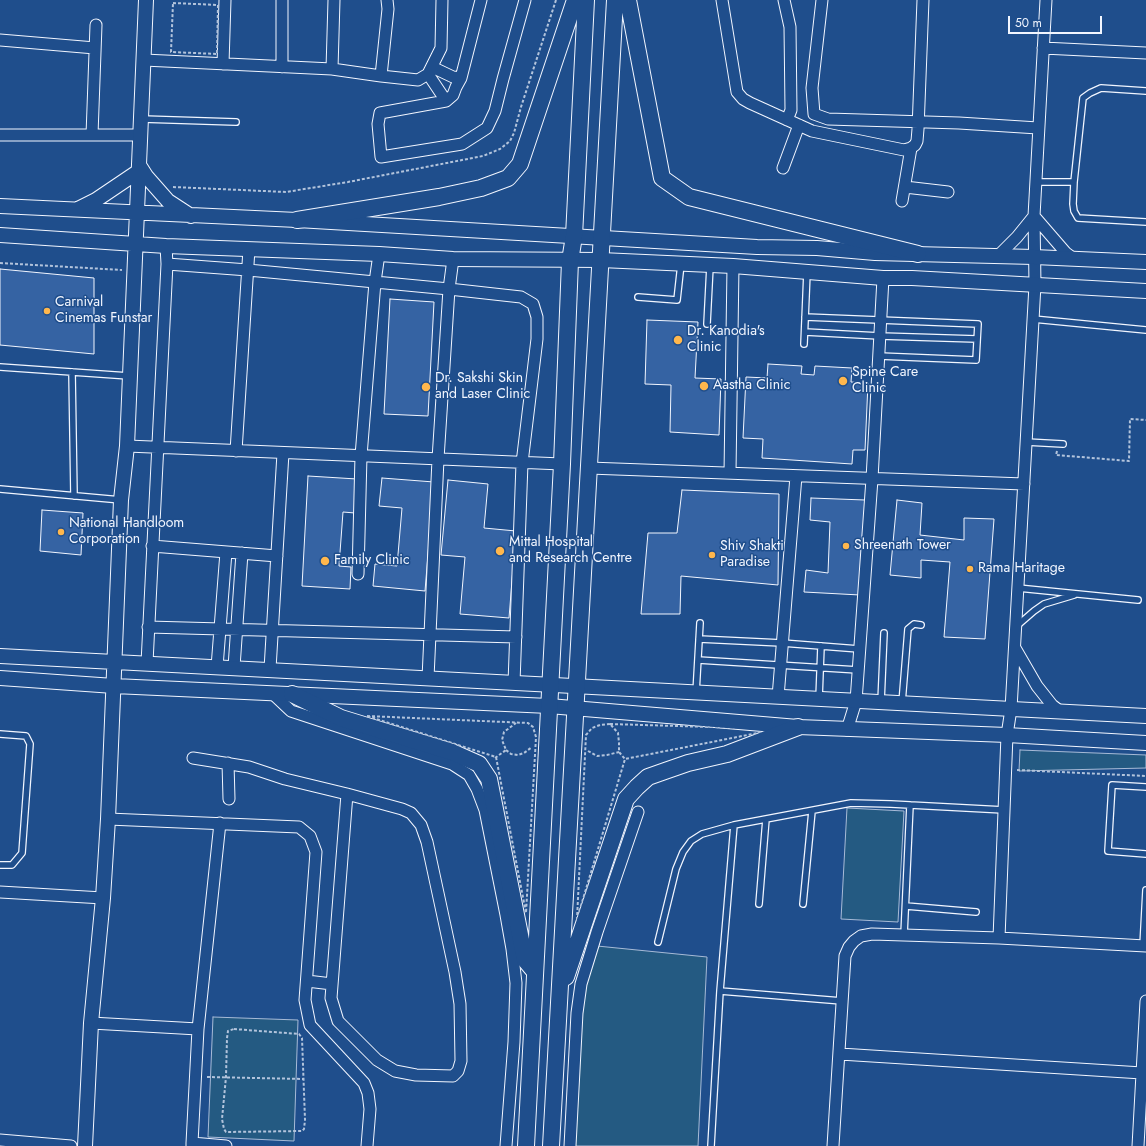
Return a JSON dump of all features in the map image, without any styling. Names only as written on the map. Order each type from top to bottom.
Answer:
[{"type":"main road","points":[[297,220],[439,197],[482,188],[508,178],[520,164],[574,0]]},
{"type":"main road","points":[[526,1146],[562,464],[570,261],[574,236],[586,0]]},
{"type":"main road","points":[[551,1146],[615,0]]},
{"type":"main road","points":[[628,0],[662,178],[689,197],[918,254]]},
{"type":"main road","points":[[292,694],[341,718],[452,752],[479,764],[489,779],[525,960],[535,972]]},
{"type":"main road","points":[[560,995],[626,799],[648,777],[688,763],[727,754],[798,727]]},
{"type":"street","points":[[85,1146],[91,1023],[103,898],[108,819],[121,500],[127,446],[138,213],[146,0]]},
{"type":"street","points":[[223,64],[225,0]]},
{"type":"street","points":[[282,0],[282,67]]},
{"type":"street","points":[[332,69],[334,0]]},
{"type":"street","points":[[381,76],[388,9],[387,0]]},
{"type":"street","points":[[144,60],[332,69],[418,80],[430,70],[441,48],[442,0]]},
{"type":"street","points":[[481,0],[461,78],[453,96],[446,101],[380,112],[378,124],[381,157],[462,144],[487,128],[495,111],[502,79],[525,0]]},
{"type":"street","points":[[722,0],[737,92],[740,96],[750,103],[812,131],[901,150],[912,148]]},
{"type":"street","points":[[784,0],[790,27],[791,110],[787,120]]},
{"type":"street","points":[[822,0],[812,88],[814,114],[828,119],[1038,128]]},
{"type":"street","points":[[902,201],[912,148],[917,141],[919,122],[923,0]]},
{"type":"street","points":[[999,938],[1007,735],[1011,709],[1015,648],[1035,285],[1034,216],[1046,0]]},
{"type":"street","points":[[92,134],[96,25]]},
{"type":"street","points":[[0,40],[95,48]]},
{"type":"street","points":[[1043,48],[1146,53]]},
{"type":"street","points":[[430,70],[461,78]]},
{"type":"street","points":[[430,70],[446,101]]},
{"type":"street","points":[[783,168],[799,125]]},
{"type":"street","points":[[0,135],[140,135]]},
{"type":"street","points":[[139,168],[168,201],[191,216]]},
{"type":"street","points":[[76,210],[96,200],[139,168]]},
{"type":"street","points":[[905,187],[948,192]]},
{"type":"street","points":[[0,206],[297,220],[757,247],[818,248],[874,253],[1074,258],[1146,262]]},
{"type":"street","points":[[997,257],[1017,237],[1034,216]]},
{"type":"street","points":[[1034,216],[1066,253],[1074,258]]},
{"type":"street","points":[[0,235],[166,246],[379,254],[453,259],[570,261],[601,260],[733,266],[883,278],[912,278],[1146,291]]},
{"type":"street","points":[[147,663],[167,264],[166,246]]},
{"type":"street","points":[[236,450],[249,249]]},
{"type":"street","points":[[358,574],[362,456],[375,282],[379,254]]},
{"type":"street","points":[[428,678],[438,459],[449,289],[453,259]]},
{"type":"street","points":[[167,264],[449,289],[521,297],[533,304],[537,317],[537,339],[522,463],[514,682]]},
{"type":"street","points":[[730,473],[733,266]]},
{"type":"street","points":[[847,730],[856,701],[872,478],[883,278]]},
{"type":"street","points":[[127,446],[562,464]]},
{"type":"street","points":[[270,669],[284,453]]},
{"type":"street","points":[[589,468],[1024,484]]},
{"type":"street","points":[[778,697],[796,476]]},
{"type":"street","points":[[152,546],[277,556]]},
{"type":"street","points":[[217,666],[226,552]]},
{"type":"street","points":[[234,667],[242,553]]},
{"type":"street","points":[[148,627],[516,637]]},
{"type":"street","points":[[1015,648],[1037,686],[1052,705],[1061,712]]},
{"type":"street","points":[[0,656],[217,666],[881,703],[1146,716]]},
{"type":"street","points":[[0,678],[114,686],[549,706],[847,730],[1007,735],[1146,743]]},
{"type":"street","points":[[272,694],[290,711],[452,764],[469,776],[478,789],[485,810],[506,915],[516,983],[514,1042],[506,1146]]},
{"type":"street","points":[[193,758],[249,767],[285,779],[347,794],[402,809],[411,813],[421,825],[427,842],[455,972],[461,1024],[461,1061],[458,1071],[453,1076],[416,1076],[395,1071],[377,1060],[338,1021],[332,998],[332,984],[347,794]]},
{"type":"street","points":[[228,763],[229,799]]},
{"type":"street","points":[[570,1146],[577,1013],[581,984],[638,812]]},
{"type":"street","points":[[108,819],[299,827],[310,836],[316,852],[306,1000],[310,1025],[364,1083],[368,1093],[370,1109],[367,1146]]},
{"type":"street","points":[[220,823],[198,1029],[192,1145],[226,1146]]},
{"type":"street","points":[[0,892],[103,898]]},
{"type":"street","points":[[833,1146],[845,956],[849,947],[861,936],[872,934],[999,938],[1145,946]]},
{"type":"street","points":[[307,981],[332,984]]},
{"type":"street","points":[[1138,1146],[1146,1001]]},
{"type":"street","points":[[91,1023],[198,1029]]},
{"type":"street","points":[[840,1054],[1142,1073]]},
{"type":"street","points":[[0,1140],[71,1146]]},
{"type":"lane","points":[[1146,91],[1101,88],[1083,98],[1073,204],[1074,211],[1078,218],[1146,222]]},
{"type":"lane","points":[[142,119],[236,122]]},
{"type":"lane","points":[[1036,182],[1074,182]]},
{"type":"lane","points":[[638,297],[677,300],[681,264]]},
{"type":"lane","points":[[708,324],[710,265]]},
{"type":"lane","points":[[804,344],[807,272]]},
{"type":"lane","points":[[805,317],[978,324],[976,360],[879,356]]},
{"type":"lane","points":[[1033,319],[1146,330]]},
{"type":"lane","points":[[805,332],[977,339]]},
{"type":"lane","points":[[0,367],[130,376]]},
{"type":"lane","points":[[72,372],[74,496]]},
{"type":"lane","points":[[1026,442],[1060,444]]},
{"type":"lane","points":[[0,489],[121,500]]},
{"type":"lane","points":[[1018,588],[1138,600]]},
{"type":"lane","points":[[1016,630],[1019,624],[1044,604],[1076,594]]},
{"type":"lane","points":[[696,693],[700,623]]},
{"type":"lane","points":[[902,704],[908,629],[914,624],[921,625]]},
{"type":"lane","points":[[881,703],[884,633]]},
{"type":"lane","points":[[699,639],[860,649]]},
{"type":"lane","points":[[819,699],[822,646]]},
{"type":"lane","points":[[698,660],[858,670]]},
{"type":"lane","points":[[0,734],[26,736],[30,744],[22,853],[12,865],[0,865]]},
{"type":"lane","points":[[1146,787],[1112,785],[1108,851],[1146,854]]},
{"type":"lane","points":[[658,942],[676,869],[683,852],[691,841],[702,834],[734,825],[851,804],[910,805],[1004,810]]},
{"type":"lane","points":[[904,935],[910,805]]},
{"type":"lane","points":[[803,904],[812,811]]},
{"type":"lane","points":[[759,904],[766,819]]},
{"type":"lane","points":[[711,1146],[720,991],[734,825]]},
{"type":"lane","points":[[1145,946],[1146,890]]},
{"type":"lane","points":[[906,906],[976,912]]},
{"type":"lane","points":[[720,991],[843,1001]]},
{"type":"path","points":[[173,3],[206,4],[218,5],[217,54],[171,52],[173,3]]},
{"type":"path","points":[[0,263],[135,271]]},
{"type":"path","points":[[1060,444],[1056,456],[1129,461],[1130,419],[1146,420]]},
{"type":"path","points":[[611,712],[610,724],[618,733],[619,752],[625,759]]},
{"type":"path","points":[[517,723],[504,732],[502,740],[506,750],[511,754],[518,755],[524,753],[536,742]]},
{"type":"path","points":[[481,768],[506,750]]},
{"type":"path","points":[[585,750],[597,756],[619,752]]},
{"type":"path","points":[[1006,770],[1146,776]]},
{"type":"path","points":[[234,1029],[290,1032],[299,1034],[302,1038],[304,1129],[302,1131],[226,1132],[222,1120],[226,1077],[226,1038],[228,1031],[234,1029]]},
{"type":"path","points":[[196,1077],[304,1080]]},
{"type":"shaded area","points":[[1020,750],[1146,755],[1146,768],[1019,771]]},
{"type":"shaded area","points":[[847,808],[904,811],[898,922],[841,919]]},
{"type":"shaded area","points":[[597,946],[707,957],[698,1146],[575,1146],[582,994]]},
{"type":"shaded area","points":[[213,1017],[298,1020],[294,1141],[208,1137]]},
{"type":"building","name":"Carnival Cinemas Funstar","points":[[0,269],[94,278],[94,354],[0,345]]},
{"type":"building","points":[[390,299],[434,302],[428,416],[384,414]]},
{"type":"building","points":[[647,320],[698,322],[695,378],[721,379],[719,435],[670,432],[671,385],[645,384]]},
{"type":"building","points":[[768,364],[802,366],[801,374],[814,375],[815,366],[852,368],[851,382],[868,383],[865,450],[853,450],[852,464],[762,458],[763,439],[743,438],[746,377],[767,378]]},
{"type":"building","points":[[308,476],[357,479],[355,513],[343,512],[339,566],[351,567],[350,589],[302,586]]},
{"type":"building","points":[[382,478],[434,482],[425,591],[373,586],[375,564],[397,566],[402,508],[379,506]]},
{"type":"building","points":[[448,480],[488,484],[484,528],[516,531],[509,618],[460,614],[465,557],[441,555]]},
{"type":"building","name":"Shiv Shakti Paradise","points":[[682,490],[779,494],[778,585],[681,576],[680,614],[641,614],[648,533],[677,533]]},
{"type":"building","name":"Shreenath Tower","points":[[811,498],[865,500],[860,595],[804,592],[806,570],[828,573],[830,522],[810,520]]},
{"type":"building","name":"Rama Haritage","points":[[897,500],[922,503],[920,535],[964,540],[964,518],[994,519],[985,639],[944,637],[950,562],[921,560],[921,578],[890,575]]},
{"type":"building","name":"National Handloom Corporation","points":[[42,510],[83,513],[81,555],[40,551]]},
{"type":"place","name":"Carnival Cinemas Funstar","points":[[47,311]]},
{"type":"place","name":"Dr. Kanodia's Clinic","points":[[678,340]]},
{"type":"place","name":"Spine Care Clinic","points":[[843,381]]},
{"type":"place","name":"Aastha Clinic","points":[[704,386]]},
{"type":"place","name":"Dr. Sakshi Skin and Laser Clinic","points":[[426,387]]},
{"type":"place","name":"National Handloom Corporation","points":[[61,532]]},
{"type":"place","name":"Shreenath Tower","points":[[846,546]]},
{"type":"place","name":"Mittal Hospital and Research Centre","points":[[500,551]]},
{"type":"place","name":"Shiv Shakti Paradise","points":[[712,555]]},
{"type":"place","name":"Family Clinic","points":[[325,561]]},
{"type":"place","name":"Rama Haritage","points":[[970,569]]}]
